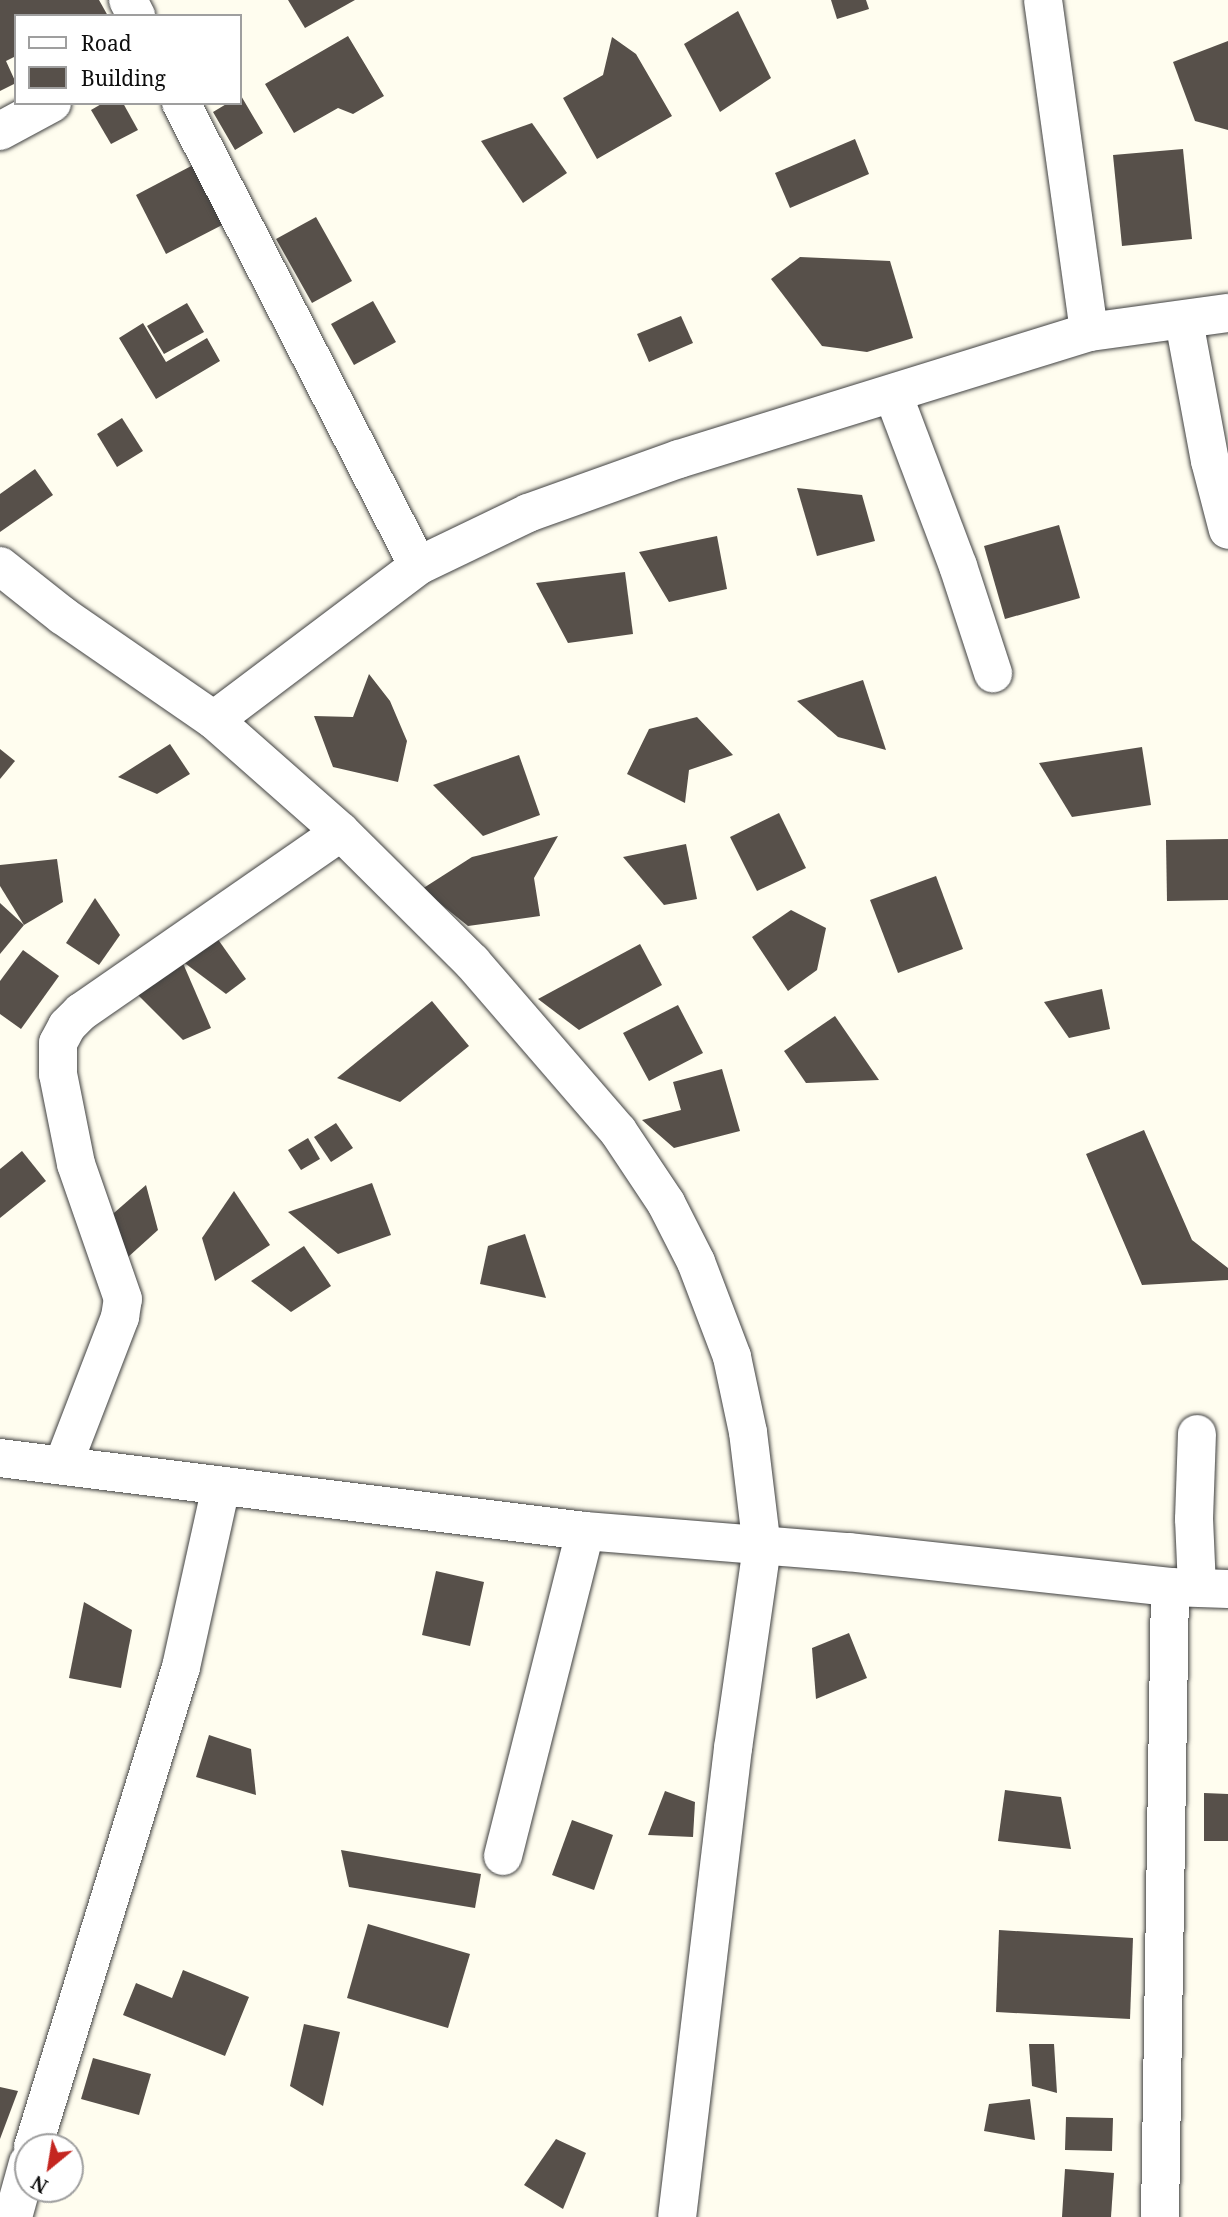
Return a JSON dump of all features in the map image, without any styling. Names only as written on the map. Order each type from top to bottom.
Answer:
[{"type":"street","points":[[1043,0],[1089,332]]},
{"type":"street","points":[[0,131],[48,105]]},
{"type":"street","points":[[182,105],[418,566]]},
{"type":"street","points":[[214,720],[418,566],[528,513],[678,459],[1089,332],[1228,313]]},
{"type":"street","points":[[1184,321],[1210,461],[1228,530]]},
{"type":"street","points":[[894,394],[958,566],[993,673]]},
{"type":"street","points":[[0,566],[64,616],[214,720],[341,832],[481,972],[618,1131],[666,1203],[696,1262],[732,1357],[748,1432],[762,1546],[733,1748],[677,2217]]},
{"type":"street","points":[[63,1465],[120,1317],[123,1299],[76,1164],[58,1074],[58,1043],[67,1026],[81,1012],[341,832]]},
{"type":"street","points":[[1160,2217],[1198,1588],[1194,1519],[1197,1434]]},
{"type":"street","points":[[0,1458],[586,1531],[848,1552],[1198,1588]]},
{"type":"street","points":[[37,2133],[181,1667],[221,1487]]},
{"type":"street","points":[[503,1856],[586,1531]]},
{"type":"building","points":[[0,0],[99,0],[107,14],[14,14],[14,57],[6,61],[14,84],[0,91]]},
{"type":"building","points":[[288,0],[355,0],[305,28]]},
{"type":"building","points":[[831,0],[866,0],[869,9],[837,19]]},
{"type":"building","points":[[738,11],[771,78],[720,112],[684,44]]},
{"type":"building","points":[[348,36],[384,96],[353,114],[338,108],[294,133],[265,84]]},
{"type":"building","points":[[612,37],[636,54],[672,116],[597,159],[563,98],[603,75]]},
{"type":"building","points":[[1228,41],[1228,130],[1195,121],[1173,62]]},
{"type":"building","points":[[242,97],[263,133],[235,150],[213,112],[225,105],[242,105]]},
{"type":"building","points":[[100,105],[124,105],[138,130],[111,144],[91,110]]},
{"type":"building","points":[[532,123],[567,173],[523,203],[481,141]]},
{"type":"building","points":[[855,139],[869,174],[790,208],[775,173]]},
{"type":"building","points":[[1183,149],[1192,239],[1122,246],[1113,155]]},
{"type":"building","points":[[195,164],[226,223],[166,254],[136,195]]},
{"type":"building","points":[[316,217],[352,281],[312,303],[276,239]]},
{"type":"building","points":[[800,257],[890,261],[913,338],[867,352],[822,346],[771,279]]},
{"type":"building","points":[[373,301],[396,342],[354,365],[331,324]]},
{"type":"building","points":[[187,303],[204,332],[164,354],[147,326]]},
{"type":"building","points":[[681,316],[693,343],[649,362],[637,334]]},
{"type":"building","points":[[143,323],[166,362],[207,338],[220,361],[156,399],[119,338]]},
{"type":"building","points":[[122,418],[143,451],[117,467],[97,434]]},
{"type":"building","points":[[35,469],[53,495],[0,532],[0,494]]},
{"type":"building","points":[[797,488],[862,495],[875,541],[817,556]]},
{"type":"building","points":[[1059,525],[1080,598],[1005,619],[984,546]]},
{"type":"building","points":[[717,536],[727,589],[669,602],[639,552]]},
{"type":"building","points":[[625,572],[633,634],[568,643],[536,583]]},
{"type":"building","points":[[369,674],[390,701],[407,741],[398,782],[333,767],[314,716],[353,717]]},
{"type":"building","points":[[863,680],[886,750],[838,737],[797,701]]},
{"type":"building","points":[[697,717],[733,755],[689,770],[685,803],[627,774],[649,729]]},
{"type":"building","points":[[170,744],[190,774],[157,794],[118,777]]},
{"type":"building","points":[[1142,747],[1151,805],[1072,817],[1039,763]]},
{"type":"building","points":[[0,749],[15,761],[0,779]]},
{"type":"building","points":[[519,755],[540,815],[483,836],[433,785]]},
{"type":"building","points":[[779,813],[806,868],[757,891],[730,837]]},
{"type":"building","points":[[558,836],[534,878],[540,916],[468,926],[422,889],[472,857]]},
{"type":"building","points":[[1228,839],[1228,900],[1167,901],[1166,840]]},
{"type":"building","points":[[686,844],[697,899],[664,905],[623,857]]},
{"type":"building","points":[[57,859],[63,902],[24,925],[0,886],[0,865]]},
{"type":"building","points":[[936,876],[963,949],[898,973],[870,900]]},
{"type":"building","points":[[95,898],[120,935],[99,965],[66,943]]},
{"type":"building","points":[[0,903],[24,925],[0,954]]},
{"type":"building","points":[[791,910],[826,928],[817,970],[788,991],[752,937]]},
{"type":"building","points":[[217,938],[246,979],[226,994],[182,961]]},
{"type":"building","points":[[640,944],[662,985],[579,1030],[538,999]]},
{"type":"building","points":[[23,950],[59,976],[21,1029],[0,1014],[0,981]]},
{"type":"building","points":[[182,961],[211,1028],[183,1040],[128,985]]},
{"type":"building","points":[[1102,989],[1110,1029],[1069,1038],[1044,1002]]},
{"type":"building","points":[[432,1001],[469,1046],[400,1102],[337,1078]]},
{"type":"building","points":[[678,1005],[703,1053],[649,1081],[623,1033]]},
{"type":"building","points":[[835,1016],[879,1080],[806,1083],[784,1051]]},
{"type":"building","points":[[722,1069],[740,1131],[674,1148],[642,1120],[681,1110],[673,1082]]},
{"type":"building","points":[[336,1123],[353,1148],[331,1162],[314,1137]]},
{"type":"building","points":[[1144,1130],[1192,1240],[1228,1268],[1228,1280],[1142,1285],[1086,1154]]},
{"type":"building","points":[[308,1138],[320,1159],[301,1170],[288,1150]]},
{"type":"building","points":[[22,1151],[46,1181],[0,1218],[0,1169]]},
{"type":"building","points":[[372,1183],[391,1235],[338,1254],[288,1212]]},
{"type":"building","points":[[146,1185],[158,1230],[127,1258],[99,1226]]},
{"type":"building","points":[[234,1191],[270,1245],[215,1281],[202,1238]]},
{"type":"building","points":[[525,1234],[546,1298],[480,1284],[488,1246]]},
{"type":"building","points":[[304,1246],[331,1286],[291,1312],[251,1281]]},
{"type":"building","points":[[436,1571],[484,1582],[470,1646],[422,1635]]},
{"type":"building","points":[[84,1602],[132,1630],[121,1688],[69,1678]]},
{"type":"building","points":[[849,1633],[867,1678],[816,1699],[812,1648]]},
{"type":"building","points":[[209,1735],[251,1749],[256,1795],[196,1777]]},
{"type":"building","points":[[1005,1790],[1061,1797],[1071,1849],[998,1841]]},
{"type":"building","points":[[665,1791],[695,1802],[693,1837],[648,1835]]},
{"type":"building","points":[[1204,1793],[1228,1794],[1228,1841],[1204,1841]]},
{"type":"building","points":[[572,1820],[613,1835],[594,1890],[552,1875]]},
{"type":"building","points":[[341,1850],[481,1874],[475,1908],[349,1887]]},
{"type":"building","points":[[368,1924],[470,1954],[448,2028],[347,1998]]},
{"type":"building","points":[[999,1930],[1133,1938],[1130,2019],[996,2012]]},
{"type":"building","points":[[183,1970],[249,1997],[225,2056],[123,2015],[136,1983],[172,1998]]},
{"type":"building","points":[[304,2024],[340,2032],[323,2106],[290,2086]]},
{"type":"building","points":[[1029,2044],[1054,2044],[1057,2093],[1032,2086]]},
{"type":"building","points":[[93,2058],[151,2074],[139,2115],[81,2099]]},
{"type":"building","points":[[0,2087],[18,2091],[0,2139]]},
{"type":"building","points":[[1030,2099],[1035,2140],[984,2131],[989,2104]]},
{"type":"building","points":[[1066,2117],[1113,2118],[1112,2151],[1065,2150]]},
{"type":"building","points":[[556,2139],[586,2153],[563,2209],[524,2185]]},
{"type":"building","points":[[1065,2169],[1114,2173],[1111,2217],[1062,2217]]}]
